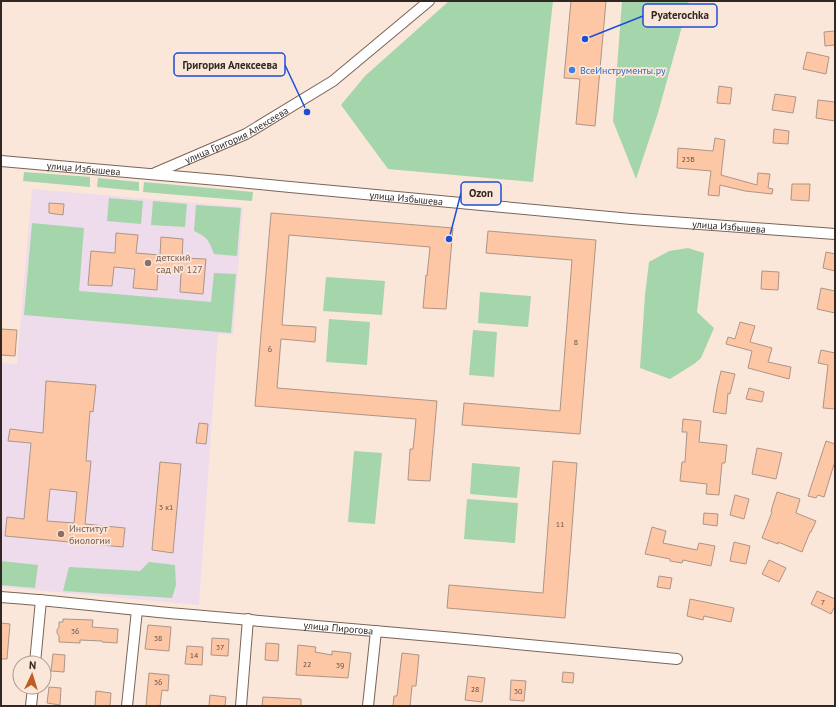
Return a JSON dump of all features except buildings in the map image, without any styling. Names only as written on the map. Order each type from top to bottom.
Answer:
[{"type":"street","name":"улица Григория Алексеева","points":[[153,174],[246,134],[333,81],[429,1]]},
{"type":"street","name":"улица Избышева","points":[[1,161],[630,219],[835,234]]},
{"type":"street","name":"улица Пирогова","points":[[1,597],[677,659]]},
{"type":"street","points":[[36,655],[41,600]]},
{"type":"street","points":[[127,706],[138,610]]},
{"type":"street","points":[[241,706],[248,619]]},
{"type":"street","points":[[368,706],[376,631]]},
{"type":"street","points":[[31,706],[32,695]]},
{"type":"shaded area","points":[[32,189],[243,207],[233,335],[218,334],[199,605],[1,587],[1,363],[17,364]]},
{"type":"green space","points":[[449,1],[553,1],[533,182],[388,169],[341,105],[365,76]]},
{"type":"green space","points":[[622,1],[689,1],[658,113],[636,179],[613,121]]},
{"type":"green space","points":[[24,172],[90,177],[90,187],[23,181]]},
{"type":"green space","points":[[98,178],[139,182],[139,191],[97,187]]},
{"type":"green space","points":[[144,182],[253,192],[252,201],[143,192]]},
{"type":"green space","points":[[109,198],[143,201],[141,224],[107,221]]},
{"type":"green space","points":[[153,201],[187,204],[185,227],[151,225]]},
{"type":"green space","points":[[196,205],[241,208],[237,256],[214,254],[211,245],[207,240],[202,235],[194,231]]},
{"type":"green space","points":[[32,223],[84,228],[79,291],[211,302],[214,273],[236,274],[231,333],[24,315]]},
{"type":"green space","points":[[688,248],[704,253],[697,312],[714,328],[701,358],[670,379],[640,368],[649,262],[669,251]]},
{"type":"green space","points":[[326,277],[385,281],[382,315],[323,311]]},
{"type":"green space","points":[[480,292],[531,296],[528,327],[478,323]]},
{"type":"green space","points":[[329,319],[370,322],[367,365],[326,362]]},
{"type":"green space","points":[[473,330],[497,332],[494,377],[469,375]]},
{"type":"green space","points":[[354,451],[382,453],[375,524],[348,522]]},
{"type":"green space","points":[[472,463],[520,467],[517,498],[470,494]]},
{"type":"green space","points":[[467,499],[518,503],[515,543],[464,539]]},
{"type":"green space","points":[[1,561],[38,565],[35,588],[1,585]]},
{"type":"green space","points":[[149,562],[175,565],[176,585],[172,598],[63,591],[69,567],[140,571]]},
{"type":"place","name":"Pyaterochka","points":[[585,39]]},
{"type":"place","name":"ВсеИнструменты.ру","points":[[572,70]]},
{"type":"place","name":"Григория Алексеева","points":[[307,112]]},
{"type":"place","name":"Ozon","points":[[449,239]]},
{"type":"place","name":"детский сад № 127","points":[[148,263]]},
{"type":"place","name":"Институт биологии","points":[[61,534]]}]
